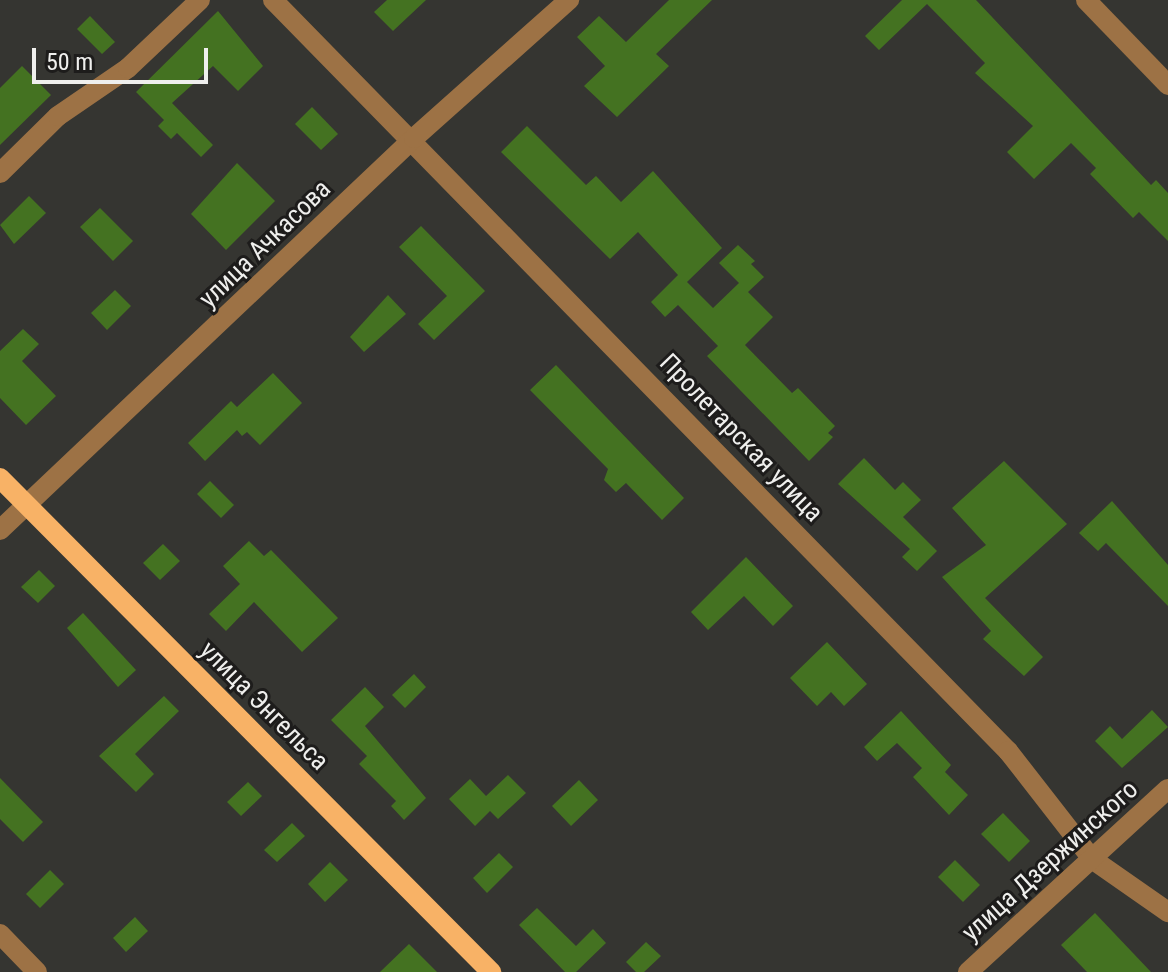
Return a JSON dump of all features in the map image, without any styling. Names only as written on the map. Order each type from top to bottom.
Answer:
[{"type":"main road","name":"улица Энгельса","points":[[0,478],[491,972]]},
{"type":"street","points":[[0,173],[58,116],[128,68],[200,0]]},
{"type":"street","name":"Пролетарская улица","points":[[273,0],[414,138],[1008,751],[1092,859],[1168,912]]},
{"type":"street","name":"улица Ачкасова","points":[[0,530],[414,138],[569,0]]},
{"type":"street","points":[[1086,0],[1168,85]]},
{"type":"street","name":"улица Дзержинского","points":[[968,972],[1168,789]]},
{"type":"street","points":[[0,934],[37,972]]},
{"type":"building","points":[[387,0],[426,0],[393,31],[374,12]]},
{"type":"building","points":[[669,0],[712,0],[656,54],[669,66],[617,117],[584,86],[605,66],[577,37],[599,16],[626,42]]},
{"type":"building","points":[[902,0],[976,0],[1151,185],[1156,180],[1168,193],[1168,241],[1139,212],[1133,218],[1090,174],[1096,168],[1071,143],[1034,179],[1007,152],[1033,126],[975,73],[985,63],[927,4],[879,50],[865,36]]},
{"type":"building","points":[[218,11],[263,66],[238,91],[213,66],[172,103],[213,145],[201,157],[177,133],[171,139],[158,126],[164,120],[136,92]]},
{"type":"building","points":[[90,16],[115,42],[102,54],[77,29]]},
{"type":"building","points":[[22,66],[51,95],[0,145],[0,88]]},
{"type":"building","points":[[312,107],[338,134],[321,150],[295,124]]},
{"type":"building","points":[[527,126],[586,185],[596,176],[621,202],[653,171],[722,248],[687,282],[713,308],[739,283],[719,263],[738,245],[755,261],[751,264],[764,277],[748,292],[773,317],[745,345],[792,393],[798,388],[835,426],[828,433],[833,437],[809,461],[707,356],[718,346],[678,305],[665,317],[651,302],[678,275],[638,232],[610,259],[501,152]]},
{"type":"building","points":[[237,163],[275,201],[226,250],[191,214]]},
{"type":"building","points":[[29,196],[46,213],[14,244],[0,225]]},
{"type":"building","points":[[100,208],[133,241],[113,261],[80,227]]},
{"type":"building","points":[[421,226],[485,291],[434,340],[418,324],[447,296],[399,247]]},
{"type":"building","points":[[115,290],[131,306],[107,330],[91,313]]},
{"type":"building","points":[[388,295],[406,314],[364,352],[350,337]]},
{"type":"building","points":[[23,329],[39,344],[22,361],[56,396],[26,425],[0,398],[0,351]]},
{"type":"building","points":[[556,365],[684,498],[662,520],[626,483],[616,492],[604,480],[608,469],[530,390]]},
{"type":"building","points":[[273,373],[302,403],[260,445],[247,432],[242,436],[237,430],[205,461],[188,443],[231,401],[237,407]]},
{"type":"building","points":[[864,458],[895,490],[903,482],[921,500],[903,517],[937,551],[917,571],[902,557],[910,549],[838,484]]},
{"type":"building","points":[[1004,461],[1067,524],[985,598],[1043,657],[1024,676],[983,639],[991,631],[942,577],[986,545],[952,508]]},
{"type":"building","points":[[210,481],[234,505],[221,518],[197,494]]},
{"type":"building","points":[[1112,501],[1168,565],[1168,606],[1106,543],[1098,551],[1079,533]]},
{"type":"building","points":[[249,541],[264,556],[271,550],[338,618],[302,652],[254,602],[226,631],[209,614],[240,584],[223,566]]},
{"type":"building","points":[[163,544],[180,561],[160,580],[143,563]]},
{"type":"building","points":[[746,557],[793,606],[773,626],[744,596],[708,630],[691,612]]},
{"type":"building","points":[[39,570],[55,586],[38,603],[21,587]]},
{"type":"building","points":[[83,613],[136,670],[118,687],[67,628]]},
{"type":"building","points":[[827,642],[867,684],[844,706],[831,692],[817,706],[790,678]]},
{"type":"building","points":[[414,674],[426,687],[405,708],[392,695]]},
{"type":"building","points":[[365,687],[384,707],[365,726],[426,798],[404,820],[391,806],[396,801],[359,764],[367,756],[331,720]]},
{"type":"building","points":[[164,696],[179,711],[135,754],[154,774],[136,792],[99,756]]},
{"type":"building","points":[[1152,710],[1168,727],[1122,768],[1095,741],[1110,726],[1122,739]]},
{"type":"building","points":[[901,711],[951,765],[945,772],[968,795],[949,815],[913,777],[922,768],[897,743],[877,761],[864,747]]},
{"type":"building","points":[[508,775],[526,793],[498,819],[490,811],[475,826],[449,799],[470,779],[486,796]]},
{"type":"building","points":[[0,778],[43,822],[23,842],[0,819]]},
{"type":"building","points":[[579,780],[598,800],[571,826],[552,806]]},
{"type":"building","points":[[248,782],[262,796],[241,816],[227,802]]},
{"type":"building","points":[[1003,813],[1030,841],[1009,862],[981,834]]},
{"type":"building","points":[[292,823],[305,836],[277,862],[264,850]]},
{"type":"building","points":[[499,853],[513,867],[487,893],[473,878]]},
{"type":"building","points":[[955,860],[980,885],[963,902],[938,877]]},
{"type":"building","points":[[330,862],[348,880],[325,902],[308,884]]},
{"type":"building","points":[[50,870],[64,884],[40,908],[26,894]]},
{"type":"building","points":[[537,908],[576,946],[593,929],[606,943],[576,972],[565,972],[519,925]]},
{"type":"building","points":[[1095,913],[1151,972],[1087,972],[1061,945]]},
{"type":"building","points":[[135,917],[148,931],[126,952],[113,938]]},
{"type":"building","points":[[646,942],[661,956],[644,972],[636,972],[626,962]]},
{"type":"building","points":[[409,944],[437,972],[380,972]]}]
